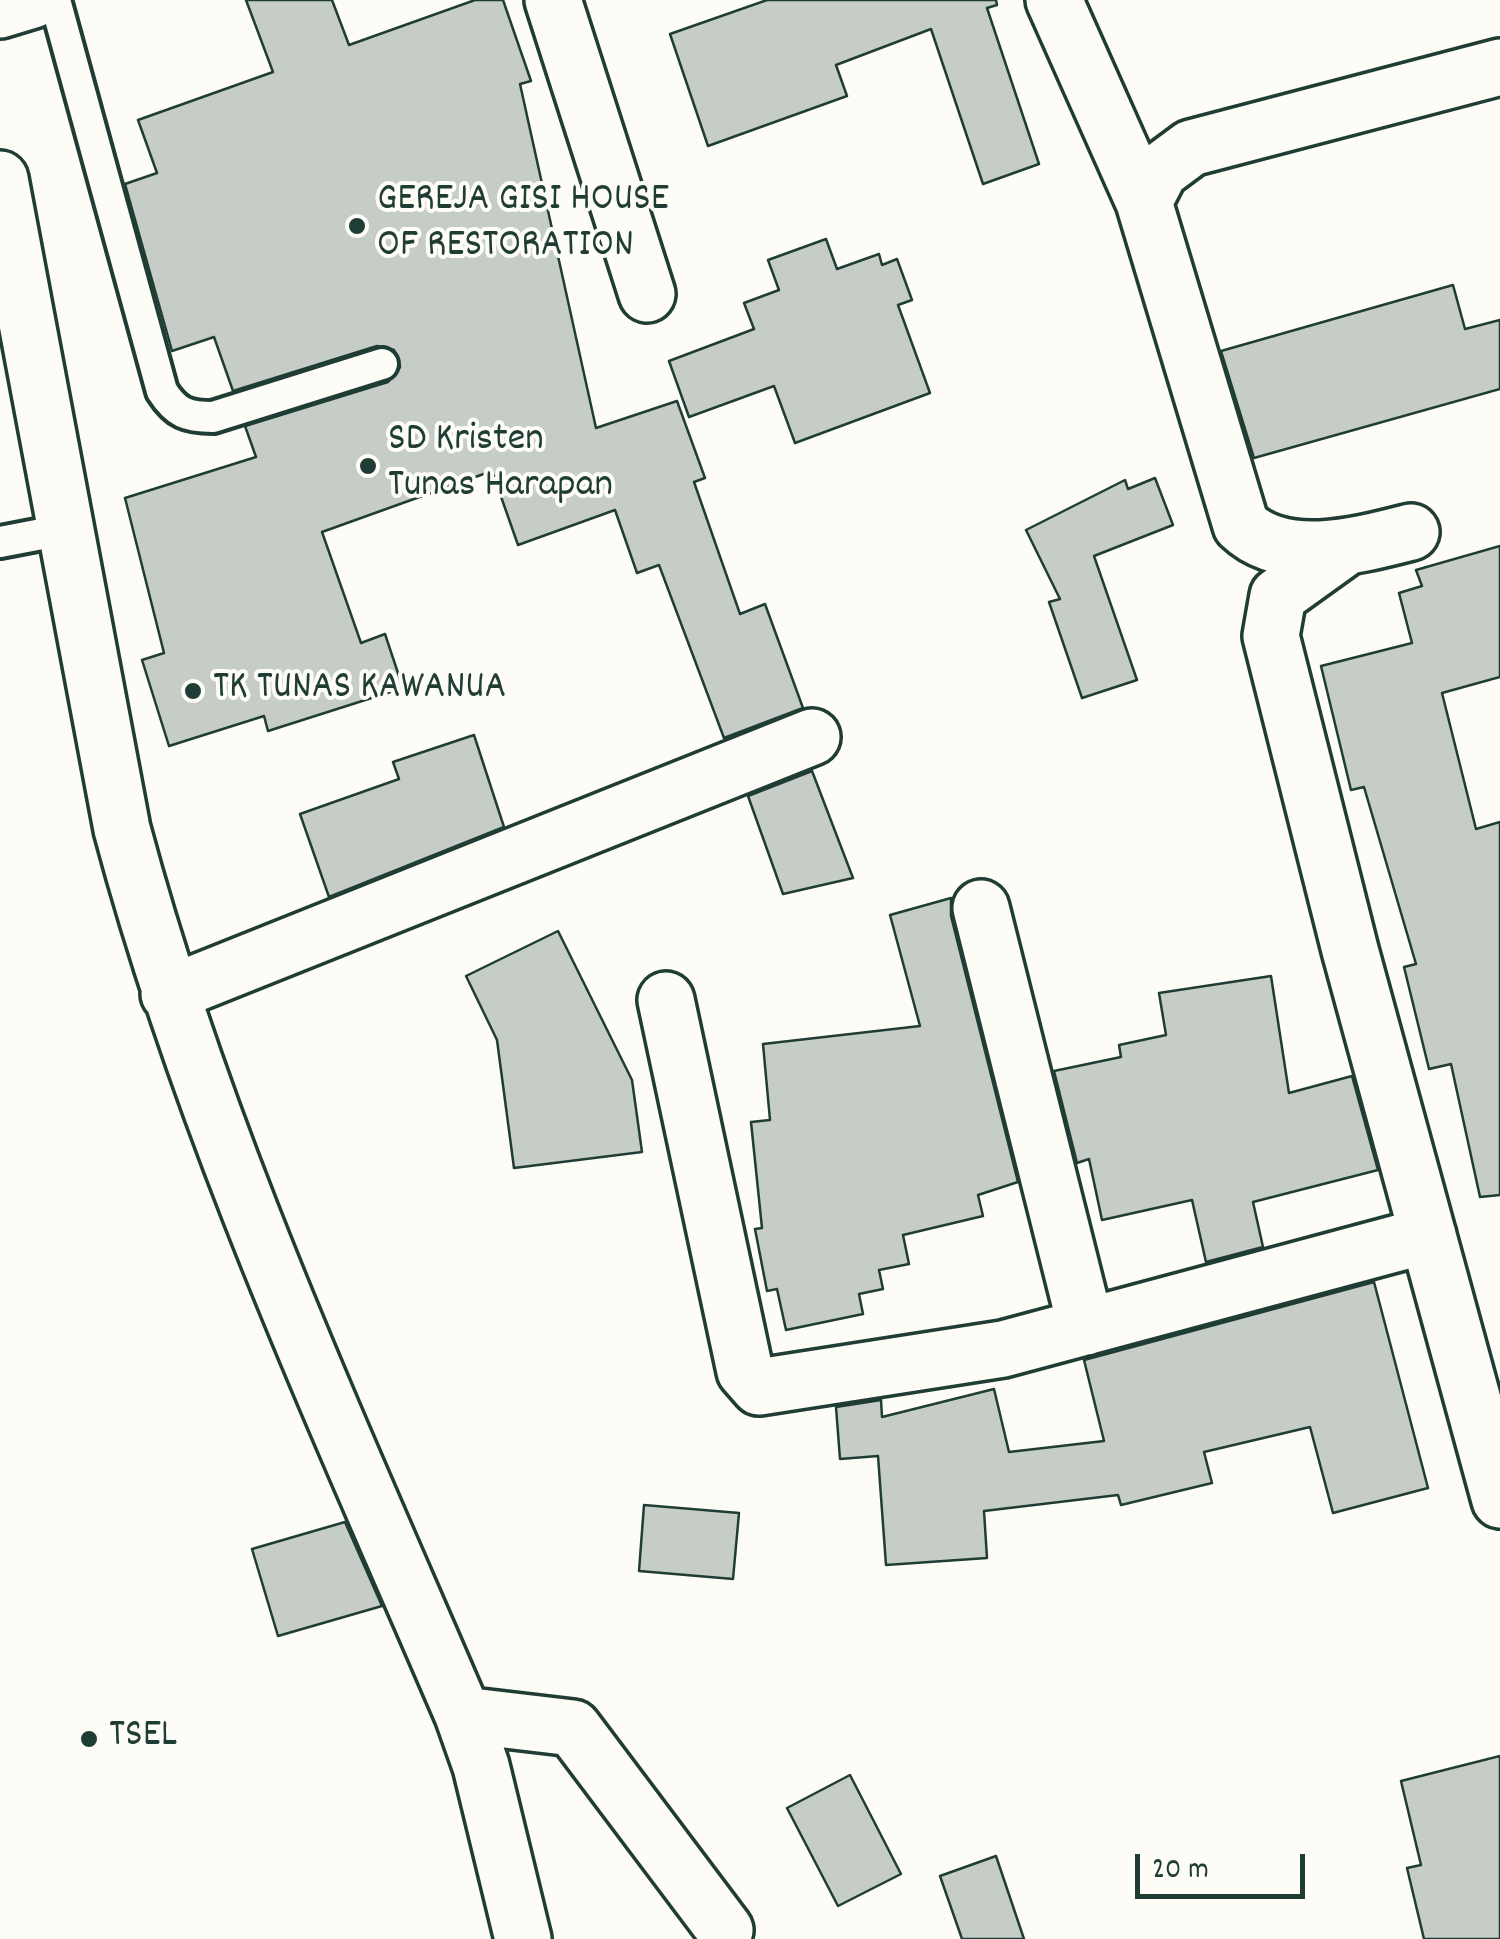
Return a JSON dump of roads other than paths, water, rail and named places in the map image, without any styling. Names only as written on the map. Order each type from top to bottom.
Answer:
[{"type":"street","points":[[0,10],[33,0]]},
{"type":"street","points":[[553,0],[647,294]]},
{"type":"street","points":[[1054,0],[1144,202],[1241,525],[1256,540],[1342,550]]},
{"type":"street","points":[[1144,202],[1160,171],[1202,144],[1500,67]]},
{"type":"street","points":[[0,178],[122,829],[169,994],[284,1301],[463,1715],[481,1766],[523,1939]]},
{"type":"street","points":[[1411,532],[1342,550],[1278,596],[1271,636],[1500,1500]]},
{"type":"street","points":[[169,994],[812,736]]},
{"type":"street","points":[[981,908],[1086,1327]]},
{"type":"street","points":[[666,1000],[746,1371],[752,1384],[777,1387],[934,1361],[1086,1327],[1428,1235]]},
{"type":"street","points":[[463,1715],[573,1728],[725,1930]]},
{"type":"lane","points":[[55,0],[162,391],[173,408],[188,417],[213,417],[382,364]]},
{"type":"lane","points":[[0,542],[68,529]]},
{"type":"place","name":"GEREJA GISI HOUSE OF RESTORATION","points":[[357,226]]},
{"type":"place","name":"SD Kristen Tunas Harapan","points":[[368,466]]},
{"type":"place","name":"TK TUNAS KAWANUA","points":[[193,691]]},
{"type":"place","name":"TSEL","points":[[89,1739]]}]
